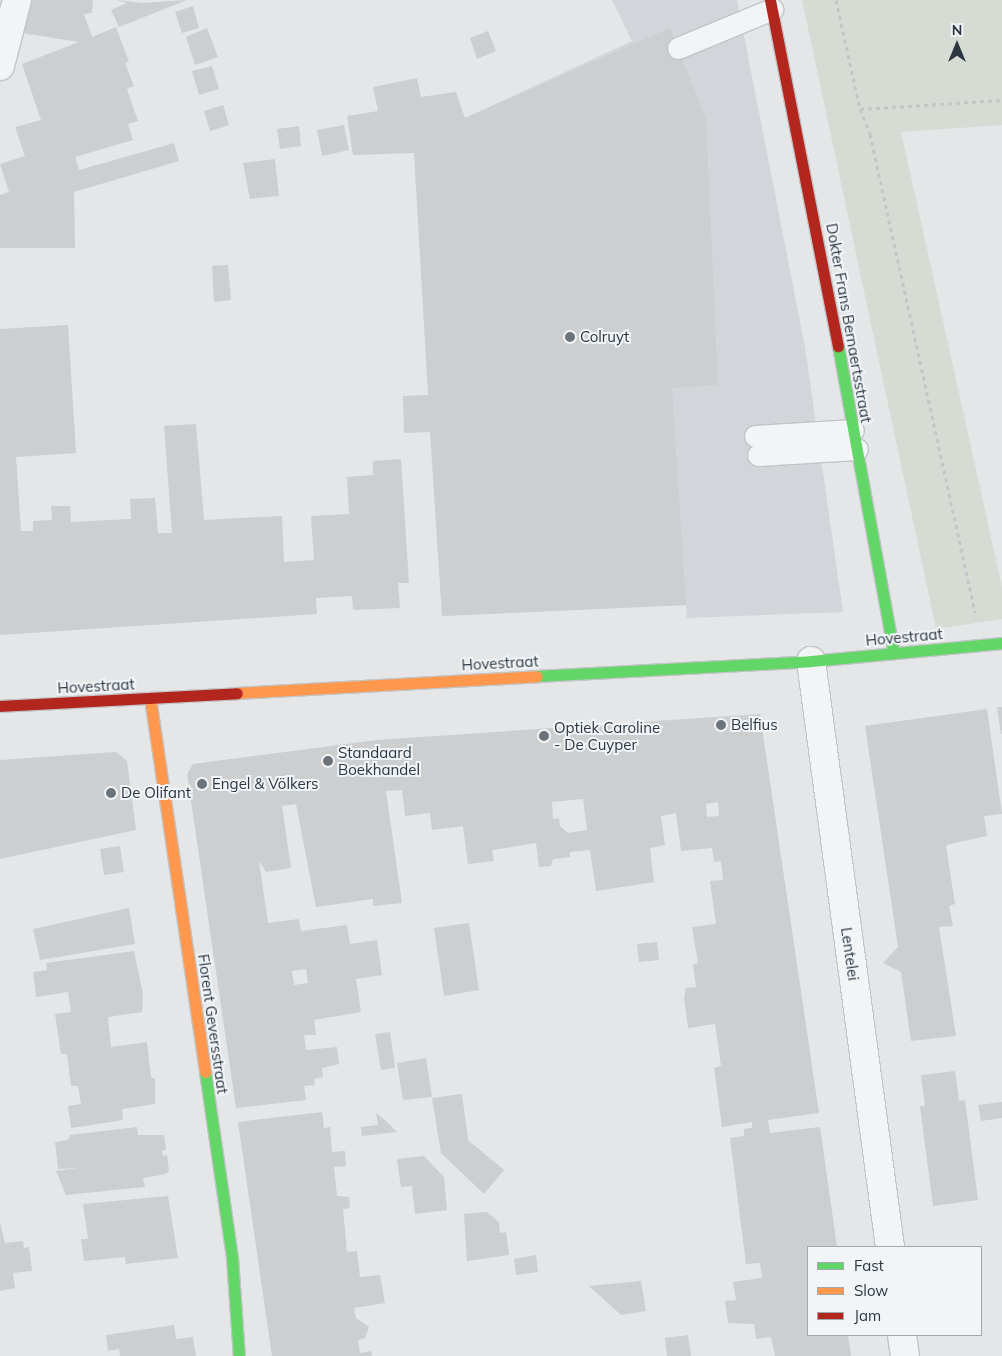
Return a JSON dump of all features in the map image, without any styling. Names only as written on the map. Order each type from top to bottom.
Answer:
[{"type":"street","points":[[0,66],[16,0]]},
{"type":"street","name":"Dokter Frans Bernaertsstraat","points":[[771,4],[894,653]]},
{"type":"street","name":"Hovestraat","points":[[0,706],[811,661],[1002,643]]},
{"type":"street","name":"Lentelei","points":[[811,661],[890,1246]]},
{"type":"street","name":"Florent Geversstraat","points":[[150,698],[232,1257],[239,1356]]},
{"type":"street","points":[[902,1336],[905,1356]]},
{"type":"lane","points":[[678,48],[771,4]]},
{"type":"lane","points":[[757,445],[855,440]]},
{"type":"path","points":[[836,0],[860,109],[870,134],[982,645]]},
{"type":"path","points":[[860,109],[1002,100]]},
{"type":"shaded area","name":"Colruyt","points":[[612,0],[737,0],[805,347],[843,612],[687,618],[686,605],[442,616],[413,124],[465,118],[632,41]]},
{"type":"shaded area","points":[[802,0],[1002,0],[1002,125],[901,132],[1002,587],[1002,619],[936,629]]},
{"type":"building","points":[[21,0],[93,0],[92,13],[84,14],[92,37],[116,27],[129,62],[125,63],[134,86],[127,89],[138,121],[128,124],[133,140],[75,157],[79,170],[174,143],[179,161],[74,192],[75,248],[0,248],[0,195],[9,192],[0,164],[25,156],[15,127],[41,120],[22,64],[79,42],[15,32]]},
{"type":"building","points":[[117,0],[142,3],[187,0],[119,27],[111,10],[127,3]]},
{"type":"building","points":[[193,6],[199,28],[182,33],[175,12]]},
{"type":"building","points":[[207,28],[218,57],[195,65],[186,37]]},
{"type":"building","name":"Colruyt","points":[[670,28],[706,119],[718,385],[672,388],[686,605],[442,616],[430,432],[404,433],[403,396],[428,395],[414,153],[353,155],[347,116],[378,111],[373,87],[417,78],[421,97],[456,92],[465,118]]},
{"type":"building","points":[[488,31],[496,51],[477,59],[470,38]]},
{"type":"building","points":[[212,66],[219,89],[199,95],[192,71]]},
{"type":"building","points":[[223,105],[229,125],[210,131],[204,111]]},
{"type":"building","points":[[344,125],[349,150],[322,156],[317,130]]},
{"type":"building","points":[[299,126],[301,146],[280,149],[277,129]]},
{"type":"building","points":[[275,159],[279,196],[250,199],[243,163]]},
{"type":"building","points":[[228,265],[231,300],[214,302],[212,266]]},
{"type":"building","points":[[68,325],[76,453],[16,457],[21,531],[33,531],[33,521],[52,520],[51,506],[70,506],[71,522],[131,519],[130,499],[155,498],[158,533],[172,533],[164,426],[196,424],[204,520],[282,516],[284,562],[314,560],[311,516],[349,514],[347,477],[373,475],[373,461],[401,459],[409,583],[398,583],[400,608],[353,610],[352,596],[316,598],[317,614],[0,635],[0,329]]},
{"type":"building","points":[[997,707],[1002,707],[1002,734],[1001,734]]},
{"type":"building","points":[[987,709],[1002,814],[984,816],[987,836],[946,845],[955,904],[949,906],[953,926],[939,927],[956,1036],[911,1041],[901,972],[883,963],[898,947],[865,726]]},
{"type":"building","points":[[760,714],[819,1113],[768,1120],[770,1133],[820,1127],[837,1246],[807,1246],[807,1336],[848,1336],[851,1356],[775,1356],[771,1337],[756,1339],[754,1324],[728,1323],[725,1301],[736,1300],[733,1282],[762,1278],[760,1263],[746,1264],[730,1138],[744,1136],[744,1129],[752,1128],[752,1122],[722,1127],[714,1068],[721,1066],[715,1024],[688,1028],[684,998],[686,988],[696,987],[693,965],[698,963],[692,927],[716,924],[710,881],[723,880],[721,861],[714,862],[712,848],[681,851],[676,813],[661,816],[665,845],[650,848],[654,882],[596,891],[590,850],[570,852],[570,857],[553,859],[551,866],[539,867],[536,843],[492,850],[494,861],[468,864],[463,826],[432,830],[430,813],[405,816],[402,790],[386,791],[402,903],[373,906],[373,899],[316,907],[296,804],[282,806],[291,868],[266,872],[259,861],[268,923],[299,919],[301,931],[347,925],[350,944],[377,940],[382,975],[356,979],[361,1012],[314,1020],[316,1035],[304,1035],[306,1050],[337,1047],[339,1064],[322,1068],[323,1077],[314,1079],[315,1085],[304,1086],[306,1100],[236,1108],[187,774],[193,764],[377,740]],"holes":[[[583,799],[587,830],[568,833],[560,826],[559,818],[553,819],[552,802]],[[718,802],[719,816],[707,817],[706,804]],[[306,969],[308,983],[294,985],[292,971]]]},
{"type":"building","points":[[116,752],[127,761],[136,830],[0,859],[0,760]]},
{"type":"building","points":[[120,846],[124,872],[104,875],[100,849]]},
{"type":"building","points":[[129,908],[135,944],[40,960],[33,929]]},
{"type":"building","points":[[469,923],[479,990],[444,996],[434,928]]},
{"type":"building","points":[[657,942],[659,960],[639,962],[637,944]]},
{"type":"building","points":[[134,951],[143,994],[142,1012],[108,1017],[111,1047],[147,1042],[151,1077],[155,1079],[155,1104],[122,1109],[123,1120],[71,1128],[68,1106],[81,1104],[78,1086],[71,1086],[67,1054],[61,1054],[55,1014],[71,1012],[68,992],[36,997],[33,972],[47,970],[46,963]]},
{"type":"building","points":[[390,1032],[395,1068],[381,1070],[375,1034]]},
{"type":"building","points":[[426,1058],[432,1097],[403,1100],[397,1063]]},
{"type":"building","points":[[955,1071],[959,1101],[965,1100],[978,1200],[933,1206],[920,1106],[925,1106],[921,1075]]},
{"type":"building","points":[[462,1094],[468,1140],[504,1170],[484,1194],[441,1153],[432,1098]]},
{"type":"building","points":[[1002,1102],[1002,1118],[981,1121],[978,1105]]},
{"type":"building","points":[[322,1112],[324,1128],[330,1127],[332,1152],[345,1151],[346,1166],[334,1167],[337,1196],[349,1197],[350,1208],[343,1209],[347,1252],[357,1251],[360,1277],[380,1275],[385,1303],[354,1308],[356,1318],[369,1327],[365,1338],[358,1340],[360,1353],[371,1351],[372,1356],[272,1356],[238,1122]]},
{"type":"building","points":[[376,1113],[397,1132],[362,1136],[361,1127],[378,1125]]},
{"type":"building","points":[[137,1127],[138,1135],[164,1135],[166,1150],[162,1151],[163,1156],[167,1155],[169,1171],[166,1174],[143,1178],[145,1187],[66,1195],[56,1171],[79,1168],[58,1169],[55,1142],[68,1140],[70,1135]]},
{"type":"building","points":[[424,1156],[444,1177],[447,1210],[415,1214],[412,1186],[401,1187],[397,1159]]},
{"type":"building","points":[[168,1196],[178,1258],[126,1264],[125,1257],[84,1261],[81,1239],[88,1239],[83,1204]]},
{"type":"building","points":[[487,1212],[499,1222],[500,1233],[506,1232],[509,1255],[467,1261],[464,1214]]},
{"type":"building","points":[[0,1222],[5,1243],[23,1241],[24,1248],[29,1247],[32,1271],[13,1273],[15,1288],[0,1291]]},
{"type":"building","points":[[536,1255],[538,1272],[516,1275],[514,1259]]},
{"type":"building","points":[[641,1281],[646,1311],[621,1315],[589,1286]]},
{"type":"building","points":[[174,1325],[176,1339],[193,1337],[196,1356],[120,1356],[119,1349],[108,1351],[106,1335]]},
{"type":"building","points":[[688,1335],[691,1356],[667,1356],[665,1338]]},
{"type":"traffic: fast","points":[[838,346],[894,653]]},
{"type":"traffic: fast","points":[[537,676],[811,661],[1002,643]]},
{"type":"traffic: fast","points":[[205,1072],[232,1257],[239,1356]]},
{"type":"traffic: slow","points":[[237,693],[537,676]]},
{"type":"traffic: slow","points":[[150,698],[205,1072]]},
{"type":"traffic: jam","points":[[770,0],[838,346]]},
{"type":"traffic: jam","points":[[0,706],[237,693]]},
{"type":"place","name":"Colruyt","points":[[570,337]]},
{"type":"place","name":"Belfius","points":[[721,725]]},
{"type":"place","name":"Optiek Caroline - De Cuyper","points":[[544,736]]},
{"type":"place","name":"Standaard Boekhandel","points":[[328,761]]},
{"type":"place","name":"Engel & Völkers","points":[[202,784]]},
{"type":"place","name":"De Olifant","points":[[111,793]]}]
